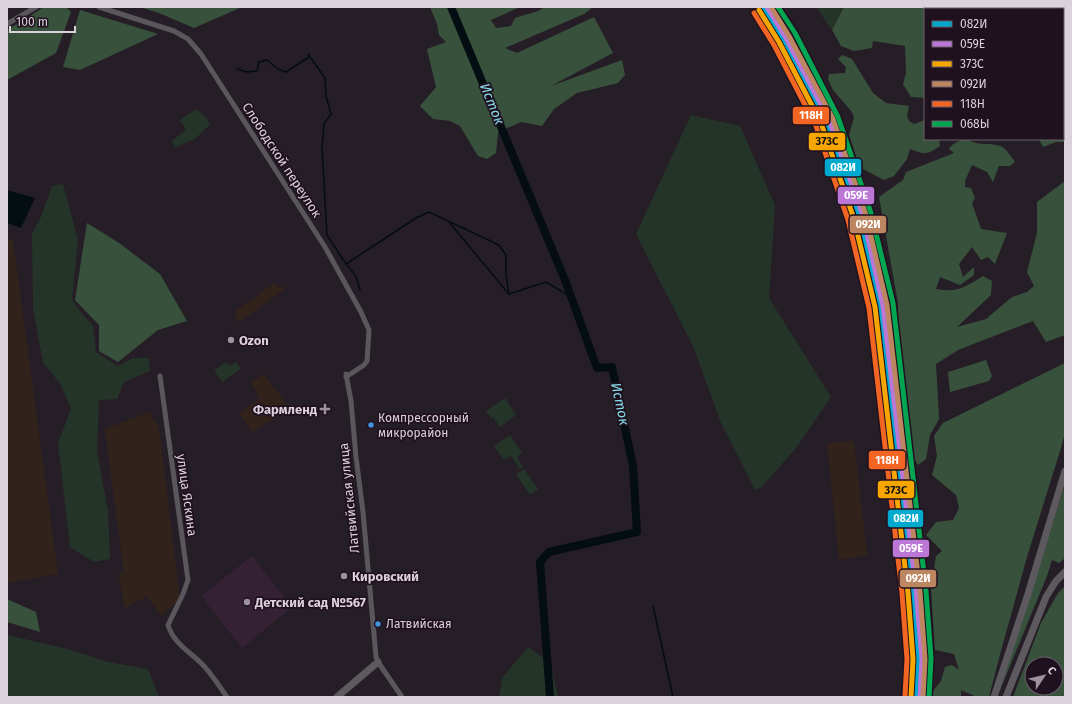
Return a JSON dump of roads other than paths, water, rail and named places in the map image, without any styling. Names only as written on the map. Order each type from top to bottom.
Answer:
[{"type":"main road","points":[[994,697],[1028,594],[1065,471]]},
{"type":"main road","points":[[1006,697],[1046,597],[1056,581],[1065,572]]},
{"type":"main road","points":[[337,697],[378,662]]},
{"type":"street","points":[[7,24],[36,7]]},
{"type":"street","name":"Слободской переулок","points":[[99,7],[174,31],[188,39],[201,54],[325,247],[361,312],[369,330],[367,361],[364,365],[346,376]]},
{"type":"street","name":"улица Яскина","points":[[160,376],[188,580],[168,625],[170,633],[179,644],[203,665],[227,697]]},
{"type":"street","name":"Латвийская улица","points":[[346,376],[351,401],[371,594],[372,624],[378,662]]},
{"type":"street","points":[[378,662],[402,697]]},
{"type":"waterway","name":"Исток","points":[[451,7],[565,280],[597,368],[612,367],[633,466],[637,532],[549,552],[540,562],[550,697]]},
{"type":"waterway","points":[[308,54],[325,78],[326,96],[331,114],[324,124],[322,148],[327,235],[346,264],[356,276],[360,290]]},
{"type":"waterway","points":[[237,69],[247,72],[257,71],[259,62],[267,60],[278,69],[286,72],[309,57]]},
{"type":"waterway","points":[[346,264],[416,218],[429,212],[499,245],[506,255],[506,275],[509,294],[546,282],[571,297]]},
{"type":"waterway","points":[[449,222],[508,293]]},
{"type":"waterway","points":[[653,606],[673,697]]},
{"type":"place","name":"Ozon","points":[[231,340]]},
{"type":"place","name":"Фармленд","points":[[325,409]]},
{"type":"place","name":"Компрессорный микрорайон","points":[[371,425]]},
{"type":"place","name":"Кировский","points":[[344,576]]},
{"type":"place","name":"Детский сад №567","points":[[247,602]]},
{"type":"place","name":"Латвийская","points":[[378,624]]}]
